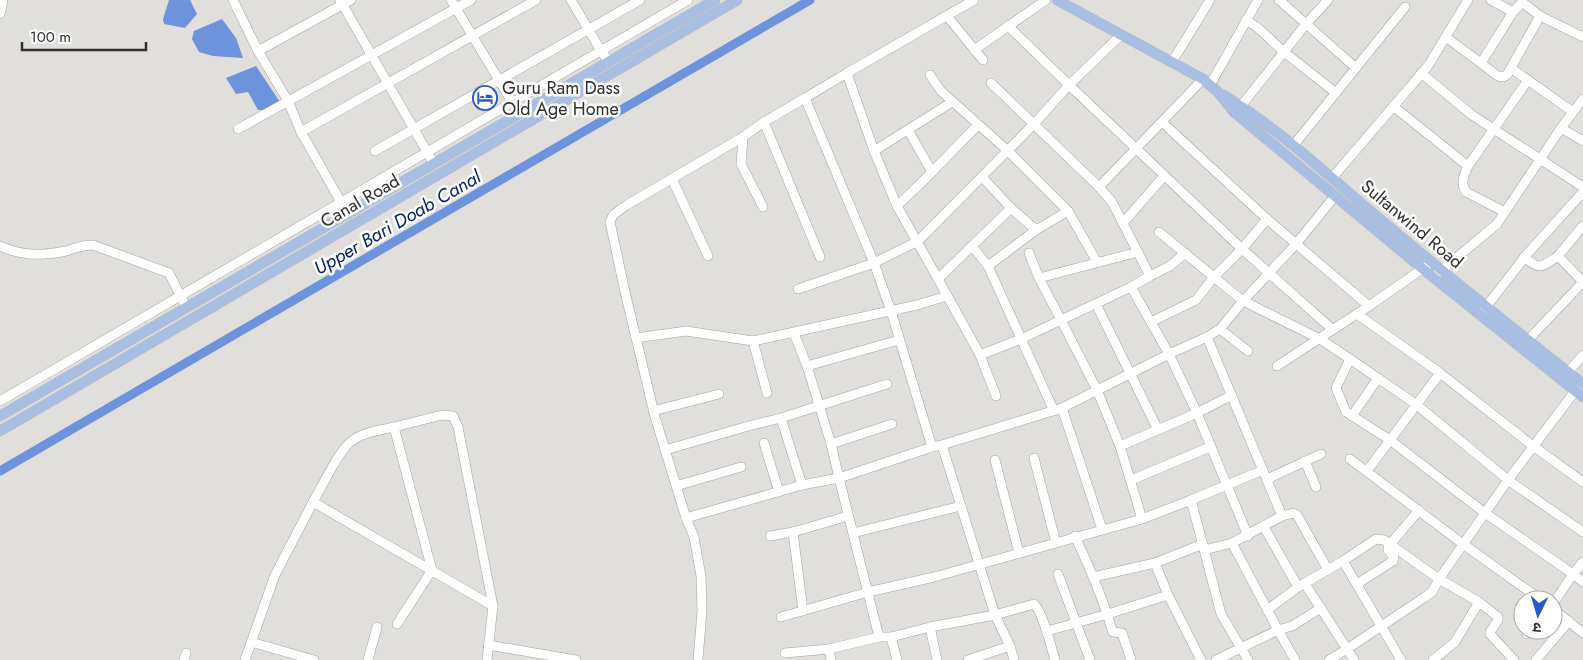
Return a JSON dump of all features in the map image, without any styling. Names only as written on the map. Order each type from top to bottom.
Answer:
[{"type":"main road","name":"Canal Road","points":[[0,416],[715,0]]},
{"type":"main road","name":"Canal Road","points":[[0,431],[737,0]]},
{"type":"main road","points":[[1057,0],[1207,82],[1234,112],[1335,196],[1427,266]]},
{"type":"main road","name":"Sultanwind Road","points":[[1218,92],[1241,106],[1293,146],[1332,178],[1427,266],[1483,311],[1528,340],[1568,372],[1581,389]]},
{"type":"main road","points":[[1483,311],[1581,389]]},
{"type":"street","points":[[0,14],[3,0]]},
{"type":"street","points":[[258,51],[342,2],[352,0]]},
{"type":"street","points":[[238,129],[371,54],[453,4],[472,0]]},
{"type":"street","points":[[301,132],[536,0]]},
{"type":"street","points":[[572,0],[609,62]]},
{"type":"street","points":[[376,150],[640,0]]},
{"type":"street","points":[[0,401],[688,0]]},
{"type":"street","points":[[698,660],[702,611],[701,576],[694,537],[686,518],[653,411],[610,222],[613,216],[625,206],[847,73],[974,0]]},
{"type":"street","points":[[974,50],[1046,0]]},
{"type":"street","points":[[1172,62],[1210,0]]},
{"type":"street","points":[[1099,188],[1136,149],[1207,82],[1258,0]]},
{"type":"street","points":[[1279,0],[1356,68]]},
{"type":"street","points":[[1241,106],[1306,24],[1328,0]]},
{"type":"street","points":[[1332,178],[1428,66],[1468,0]]},
{"type":"street","points":[[1491,0],[1514,12]]},
{"type":"street","points":[[236,1],[258,51],[288,101],[301,132],[341,202]]},
{"type":"street","points":[[1481,64],[1523,1],[1540,16],[1583,37]]},
{"type":"street","points":[[342,2],[434,164]]},
{"type":"street","points":[[453,4],[512,102]]},
{"type":"street","points":[[1293,146],[1405,7]]},
{"type":"street","points":[[947,16],[983,60]]},
{"type":"street","points":[[1446,37],[1500,77],[1507,75],[1540,16]]},
{"type":"street","points":[[1246,20],[1336,93]]},
{"type":"street","points":[[1008,26],[1242,249],[1332,329]]},
{"type":"street","points":[[798,289],[874,263],[918,241],[1121,35]]},
{"type":"street","points":[[1511,68],[1572,112]]},
{"type":"street","points":[[847,73],[874,151],[897,206],[980,355],[996,396]]},
{"type":"street","points":[[1421,73],[1472,115],[1583,187]]},
{"type":"street","points":[[930,75],[952,102],[1008,151],[1068,211],[1097,262]]},
{"type":"street","points":[[1505,212],[1466,192],[1462,181],[1468,166],[1528,80]]},
{"type":"street","points":[[991,83],[1112,202],[1150,276]]},
{"type":"street","points":[[805,98],[874,263],[891,311],[932,447]]},
{"type":"street","points":[[1437,274],[1497,224],[1572,112],[1583,99]]},
{"type":"street","points":[[874,151],[952,102]]},
{"type":"street","points":[[1393,106],[1468,166]]},
{"type":"street","points":[[764,122],[820,257]]},
{"type":"street","points":[[1163,123],[1267,219],[1370,306]]},
{"type":"street","points":[[897,206],[978,125]]},
{"type":"street","points":[[1561,128],[1583,141]]},
{"type":"street","points":[[908,130],[932,172]]},
{"type":"street","points":[[743,137],[742,164],[763,207]]},
{"type":"street","points":[[1123,223],[1164,176]]},
{"type":"street","points":[[982,178],[1036,230]]},
{"type":"street","points":[[672,179],[708,256]]},
{"type":"street","points":[[1483,311],[1524,257],[1583,192]]},
{"type":"street","points":[[686,518],[802,485],[839,478],[932,447],[942,446],[1058,409],[1169,354],[1207,338],[1220,329],[1243,301],[1296,244],[1335,196]]},
{"type":"street","points":[[938,279],[1011,208]]},
{"type":"street","points":[[988,266],[1036,230],[1068,211]]},
{"type":"street","points":[[1151,322],[1196,300],[1214,277],[1242,249],[1267,219]]},
{"type":"street","points":[[1524,257],[1535,267],[1540,267],[1558,256],[1583,226]]},
{"type":"street","points":[[1159,232],[1243,301],[1320,339],[1378,378],[1417,406],[1508,480],[1583,532]]},
{"type":"street","points":[[0,246],[18,253],[38,254],[66,251],[85,245],[93,245],[169,273],[186,308]]},
{"type":"street","points":[[972,246],[988,266],[1022,339],[1058,409],[1102,529]]},
{"type":"street","points":[[1039,278],[1138,252]]},
{"type":"street","points":[[1029,253],[1039,278],[1097,390],[1120,446],[1142,519]]},
{"type":"street","points":[[980,355],[1022,339],[1131,287],[1170,266],[1185,253]]},
{"type":"street","points":[[1528,340],[1583,282],[1558,256]]},
{"type":"street","points":[[1277,366],[1370,306],[1427,266]]},
{"type":"street","points":[[1131,287],[1169,354],[1197,414],[1248,536]]},
{"type":"street","points":[[636,338],[686,331],[753,341],[891,311],[947,296]]},
{"type":"street","points":[[1096,304],[1158,430]]},
{"type":"street","points":[[1357,314],[1440,372],[1583,482]]},
{"type":"street","points":[[1220,329],[1248,351]]},
{"type":"street","points":[[794,333],[807,366],[831,444],[879,637]]},
{"type":"street","points":[[1207,338],[1282,516]]},
{"type":"street","points":[[807,366],[899,340]]},
{"type":"street","points":[[753,341],[767,393]]},
{"type":"street","points":[[1568,372],[1583,355]]},
{"type":"street","points":[[1350,359],[1336,388],[1346,412],[1390,440],[1485,513],[1583,582]]},
{"type":"street","points":[[1367,471],[1417,406],[1440,372]]},
{"type":"street","points":[[1352,416],[1378,378]]},
{"type":"street","points":[[665,450],[782,418],[887,384]]},
{"type":"street","points":[[1328,660],[1348,650],[1432,592],[1439,579],[1508,480],[1581,389]]},
{"type":"street","points":[[653,411],[719,394]]},
{"type":"street","points":[[1120,446],[1197,414],[1232,395]]},
{"type":"street","points":[[245,660],[275,575],[313,502],[338,458],[351,440],[363,434],[442,415],[453,416],[458,427],[493,606],[487,660]]},
{"type":"street","points":[[782,418],[802,485]]},
{"type":"street","points":[[831,444],[892,424]]},
{"type":"street","points":[[394,426],[432,570],[397,624]]},
{"type":"street","points":[[764,443],[779,492]]},
{"type":"street","points":[[942,446],[978,565],[995,615],[1010,646],[1014,660]]},
{"type":"street","points":[[1131,480],[1210,446]]},
{"type":"street","points":[[1267,479],[1320,454]]},
{"type":"street","points":[[1034,458],[1056,543]]},
{"type":"street","points":[[1350,459],[1527,590]]},
{"type":"street","points":[[996,460],[1019,553]]},
{"type":"street","points":[[1306,461],[1316,487]]},
{"type":"street","points":[[676,486],[742,467]]},
{"type":"street","points":[[781,617],[1142,519],[1263,470]]},
{"type":"street","points":[[1191,500],[1222,614],[1248,660]]},
{"type":"street","points":[[313,502],[493,606]]},
{"type":"street","points":[[853,533],[960,506]]},
{"type":"street","points":[[1357,584],[1393,561],[1394,558],[1388,550],[1390,543],[1419,510]]},
{"type":"street","points":[[1094,577],[1155,563],[1204,547],[1232,543],[1282,516],[1293,514],[1297,515],[1328,570]]},
{"type":"street","points":[[770,536],[793,532],[848,516]]},
{"type":"street","points":[[1264,526],[1302,586],[1321,608],[1354,660]]},
{"type":"street","points":[[793,532],[803,611]]},
{"type":"street","points":[[1075,536],[1094,577],[1112,630],[1113,632],[1119,631],[1122,633],[1131,660]]},
{"type":"street","points":[[1267,610],[1376,539],[1384,540],[1439,579],[1479,602],[1498,617],[1490,634],[1514,660]]},
{"type":"street","points":[[1232,543],[1295,660]]},
{"type":"street","points":[[1343,561],[1401,660]]},
{"type":"street","points":[[1562,590],[1583,562]]},
{"type":"street","points":[[1155,563],[1168,595],[1201,660]]},
{"type":"street","points":[[1058,574],[1090,660]]},
{"type":"street","points":[[1047,631],[1168,595]]},
{"type":"street","points":[[1433,660],[1455,642],[1479,602]]},
{"type":"street","points":[[785,653],[829,649],[879,637],[891,637],[930,626],[995,615],[1034,604],[1047,631],[1055,660]]},
{"type":"street","points":[[1216,660],[1278,630],[1292,626],[1321,608]]},
{"type":"street","points":[[1563,616],[1583,633]]},
{"type":"street","points":[[1536,660],[1569,621]]},
{"type":"street","points":[[930,626],[937,660]]},
{"type":"street","points":[[368,660],[376,627]]},
{"type":"street","points":[[891,637],[897,660]]},
{"type":"street","points":[[251,642],[314,660]]},
{"type":"street","points":[[488,645],[576,660]]},
{"type":"street","points":[[973,659],[1010,646]]},
{"type":"street","points":[[829,649],[831,660]]},
{"type":"water","points":[[169,0],[190,0],[197,14],[185,28],[164,24],[163,19]]},
{"type":"water","points":[[222,19],[236,38],[243,58],[213,56],[199,52],[192,39],[194,31]]},
{"type":"water","points":[[256,66],[280,102],[266,110],[258,110],[248,92],[236,94],[226,78]]},
{"type":"waterway","name":"Upper Bari Doab Canal","points":[[0,471],[810,0]]},
{"type":"place","name":"Guru Ram Dass Old Age Home","points":[[485,98]]}]
